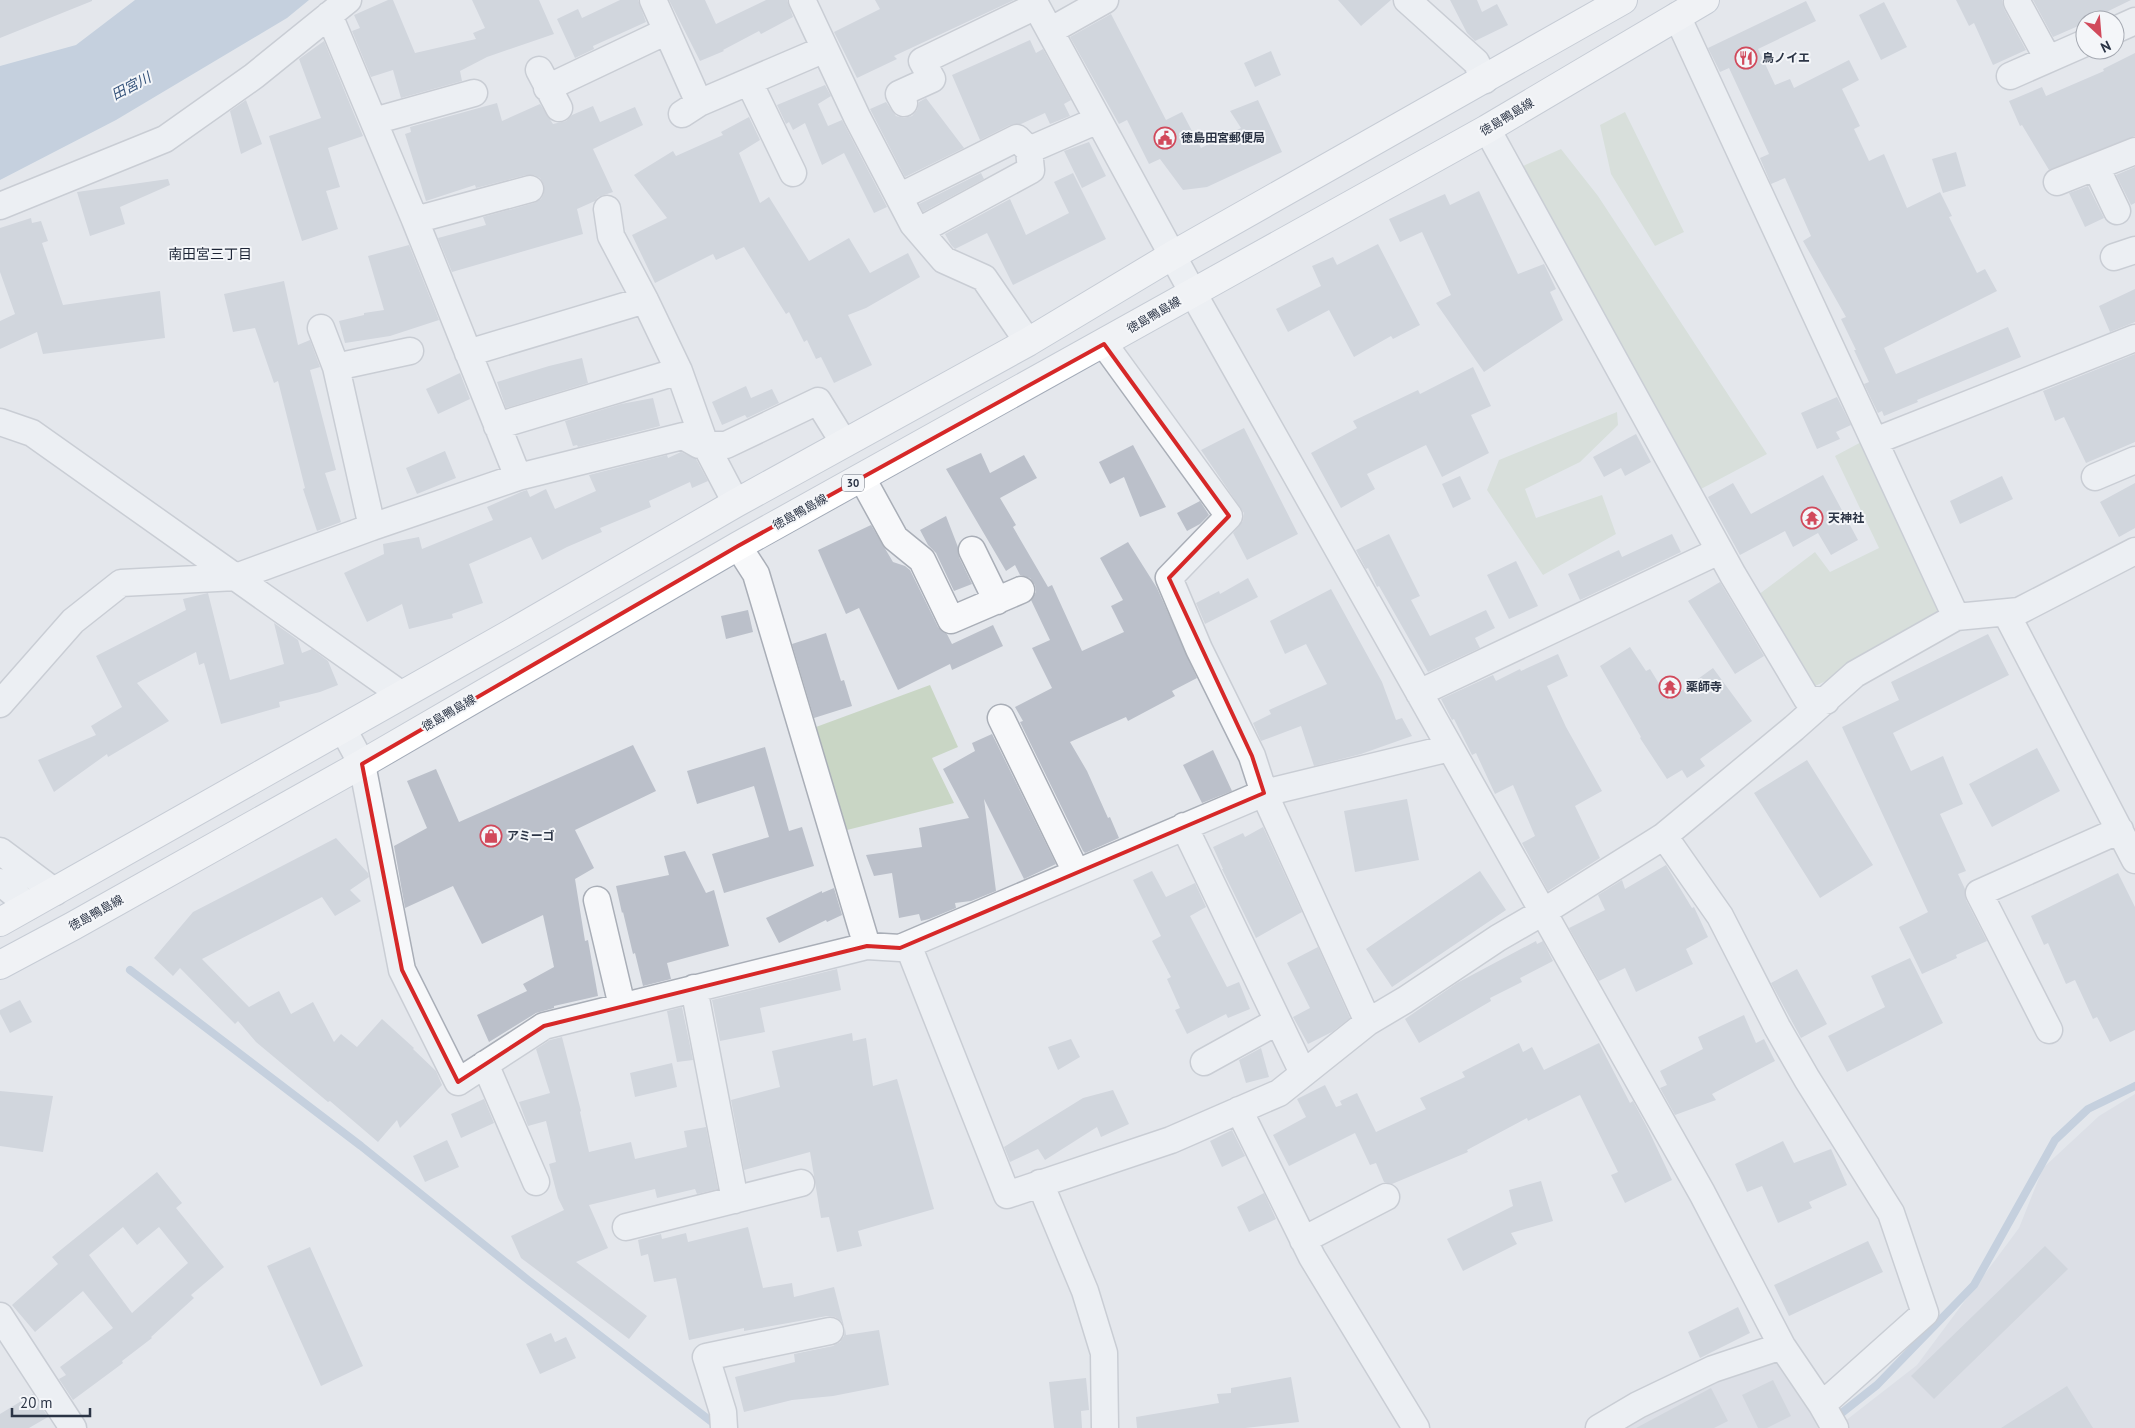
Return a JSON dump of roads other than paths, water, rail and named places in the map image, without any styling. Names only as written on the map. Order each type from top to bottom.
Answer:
[{"type":"main road","points":[[0,922],[844,443],[1028,342],[1173,255],[1485,80],[1623,0]]},
{"type":"main road","name":"徳島鴨島線","points":[[0,964],[73,926],[362,764],[738,546],[1104,344],[1487,129],[1705,0]]},
{"type":"street","points":[[653,0],[667,31],[691,109],[825,49]]},
{"type":"street","points":[[802,0],[856,117],[913,224],[944,260],[984,278],[1028,342]]},
{"type":"street","points":[[1050,31],[1105,0]]},
{"type":"street","points":[[1406,0],[1476,62],[1485,80]]},
{"type":"street","points":[[2128,0],[2135,8]]},
{"type":"street","points":[[2017,2],[2048,59]]},
{"type":"street","points":[[904,103],[899,94],[932,79],[922,61],[1034,3],[1193,293],[1702,1193],[1782,1346],[1822,1405],[1835,1428]]},
{"type":"street","points":[[0,206],[165,139],[254,76],[339,7],[374,121],[518,477]]},
{"type":"street","points":[[1677,16],[1956,618]]},
{"type":"street","points":[[548,88],[667,31]]},
{"type":"street","points":[[2010,76],[2075,47]]},
{"type":"street","points":[[749,82],[793,173]]},
{"type":"street","points":[[374,121],[474,93]]},
{"type":"street","points":[[1029,150],[1098,120]]},
{"type":"street","points":[[1487,129],[1719,551],[1807,699],[1826,702]]},
{"type":"street","points":[[899,197],[1017,138],[1029,150],[1031,170],[919,231]]},
{"type":"street","points":[[2057,182],[2135,151]]},
{"type":"street","points":[[2096,167],[2117,211]]},
{"type":"street","points":[[415,220],[530,189]]},
{"type":"street","points":[[606,209],[611,236],[645,300],[679,372],[705,444],[736,504]]},
{"type":"street","points":[[468,354],[645,300]]},
{"type":"street","points":[[321,328],[336,367],[372,528]]},
{"type":"street","points":[[1875,440],[2135,338]]},
{"type":"street","points":[[1104,344],[1229,516],[1169,578],[1199,649],[1252,756],[1264,793],[1368,1022]]},
{"type":"street","points":[[336,367],[410,351]]},
{"type":"street","points":[[497,426],[679,372]]},
{"type":"street","points":[[0,704],[73,622],[121,583],[236,577],[518,477],[683,436],[699,444],[726,445],[818,402],[844,443]]},
{"type":"street","points":[[0,422],[32,433],[402,694]]},
{"type":"street","points":[[2095,477],[2135,460]]},
{"type":"street","points":[[862,478],[895,538],[922,560],[951,620],[1021,590]]},
{"type":"street","points":[[738,546],[756,574],[867,946]]},
{"type":"street","points":[[972,550],[997,601]]},
{"type":"street","points":[[1419,693],[1719,551]]},
{"type":"street","points":[[908,945],[1007,1195],[1171,1140],[1279,1093],[1368,1022],[1405,1000],[1498,938],[1544,912],[1664,836],[1826,702],[1855,674],[1956,618],[2019,611],[2135,551]]},
{"type":"street","points":[[2006,613],[2135,860]]},
{"type":"street","points":[[1001,718],[1076,872]]},
{"type":"street","points":[[343,729],[362,764],[402,970],[458,1082],[544,1026],[867,946],[900,948],[1264,793],[1450,748]]},
{"type":"street","points":[[1184,826],[1303,1073]]},
{"type":"street","points":[[2049,1030],[1979,893],[2120,830]]},
{"type":"street","points":[[1664,836],[1720,916],[1777,1027],[1807,1079],[1891,1213],[1925,1313],[1822,1405]]},
{"type":"street","points":[[0,851],[55,892]]},
{"type":"street","points":[[0,882],[29,906]]},
{"type":"street","points":[[597,900],[622,1006]]},
{"type":"street","points":[[694,988],[735,1200]]},
{"type":"street","points":[[1204,1062],[1278,1022]]},
{"type":"street","points":[[485,1064],[536,1182]]},
{"type":"street","points":[[1238,1110],[1303,1240],[1416,1428]]},
{"type":"street","points":[[626,1227],[801,1183]]},
{"type":"street","points":[[1040,1184],[1085,1290],[1104,1352],[1105,1428]]},
{"type":"street","points":[[1303,1240],[1386,1198]]},
{"type":"street","points":[[0,1316],[63,1424]]},
{"type":"street","points":[[724,1428],[723,1412],[706,1357],[830,1331]]},
{"type":"street","points":[[1598,1428],[1638,1405],[1713,1369],[1782,1346]]},
{"type":"water","name":"田宮川","points":[[135,0],[309,0],[287,18],[116,120],[0,180],[0,66],[76,45]]},
{"type":"waterway","points":[[130,970],[361,1146],[528,1280],[717,1426]]},
{"type":"waterway","points":[[1834,1419],[1877,1385],[1974,1285],[2055,1140],[2088,1109],[2135,1086]]},
{"type":"place","name":"鳥ノイエ","points":[[1746,58]]},
{"type":"place","name":"徳島田宮郵便局","points":[[1165,138]]},
{"type":"place","name":"天神社","points":[[1812,518]]},
{"type":"place","name":"薬師寺","points":[[1670,687]]},
{"type":"place","name":"アミーゴ","points":[[491,836]]},
{"type":"district","name":"南田宮三丁目","points":[[210,254]]}]
